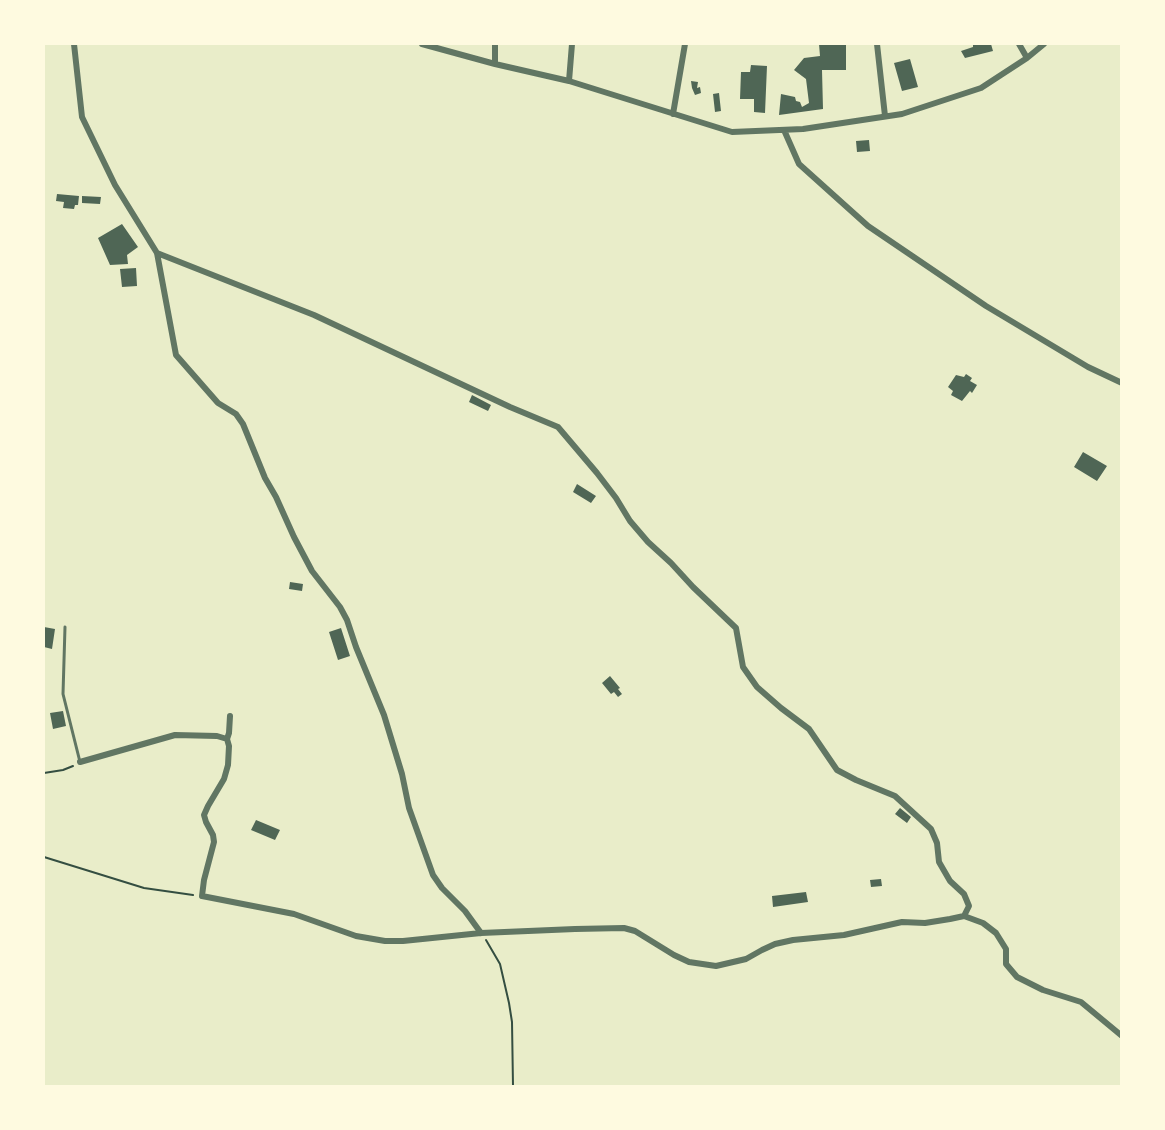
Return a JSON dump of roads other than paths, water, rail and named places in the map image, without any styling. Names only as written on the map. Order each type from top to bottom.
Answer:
[{"type":"street","points":[[74,44],[82,117],[115,185],[157,253],[176,355],[218,403],[236,414],[243,424],[298,546],[312,571],[332,595],[347,620],[384,715],[402,774],[409,808],[433,875],[481,933]]},
{"type":"street","points":[[422,44],[569,81],[732,132],[803,129],[902,114],[981,88],[1044,44]]},
{"type":"street","points":[[495,44],[495,64]]},
{"type":"street","points":[[569,81],[572,44]]},
{"type":"street","points":[[673,114],[684,44]]},
{"type":"street","points":[[877,44],[885,116]]},
{"type":"street","points":[[1019,44],[1027,58]]},
{"type":"street","points":[[784,130],[799,164],[868,226],[986,306],[1088,367],[1122,383]]},
{"type":"street","points":[[157,253],[314,315],[510,408],[558,427],[597,473],[630,521],[648,542],[736,628],[743,667],[757,687],[809,729],[837,770],[895,796],[931,829],[937,843],[939,862],[950,881],[964,894],[969,906],[964,916]]},
{"type":"street","points":[[230,716],[227,738],[230,746],[228,765],[224,779],[204,815],[214,842],[202,896],[287,912],[356,936],[385,941],[427,940],[481,933],[624,928],[635,931],[689,962],[716,966],[746,959],[784,942],[844,935],[902,922],[925,923],[964,916],[982,922],[996,933],[1006,949],[1006,964],[1017,977],[1043,990],[1081,1002],[1122,1036]]},
{"type":"street","points":[[80,762],[175,735],[227,738]]},
{"type":"lane","points":[[65,627],[63,694],[80,762]]}]
